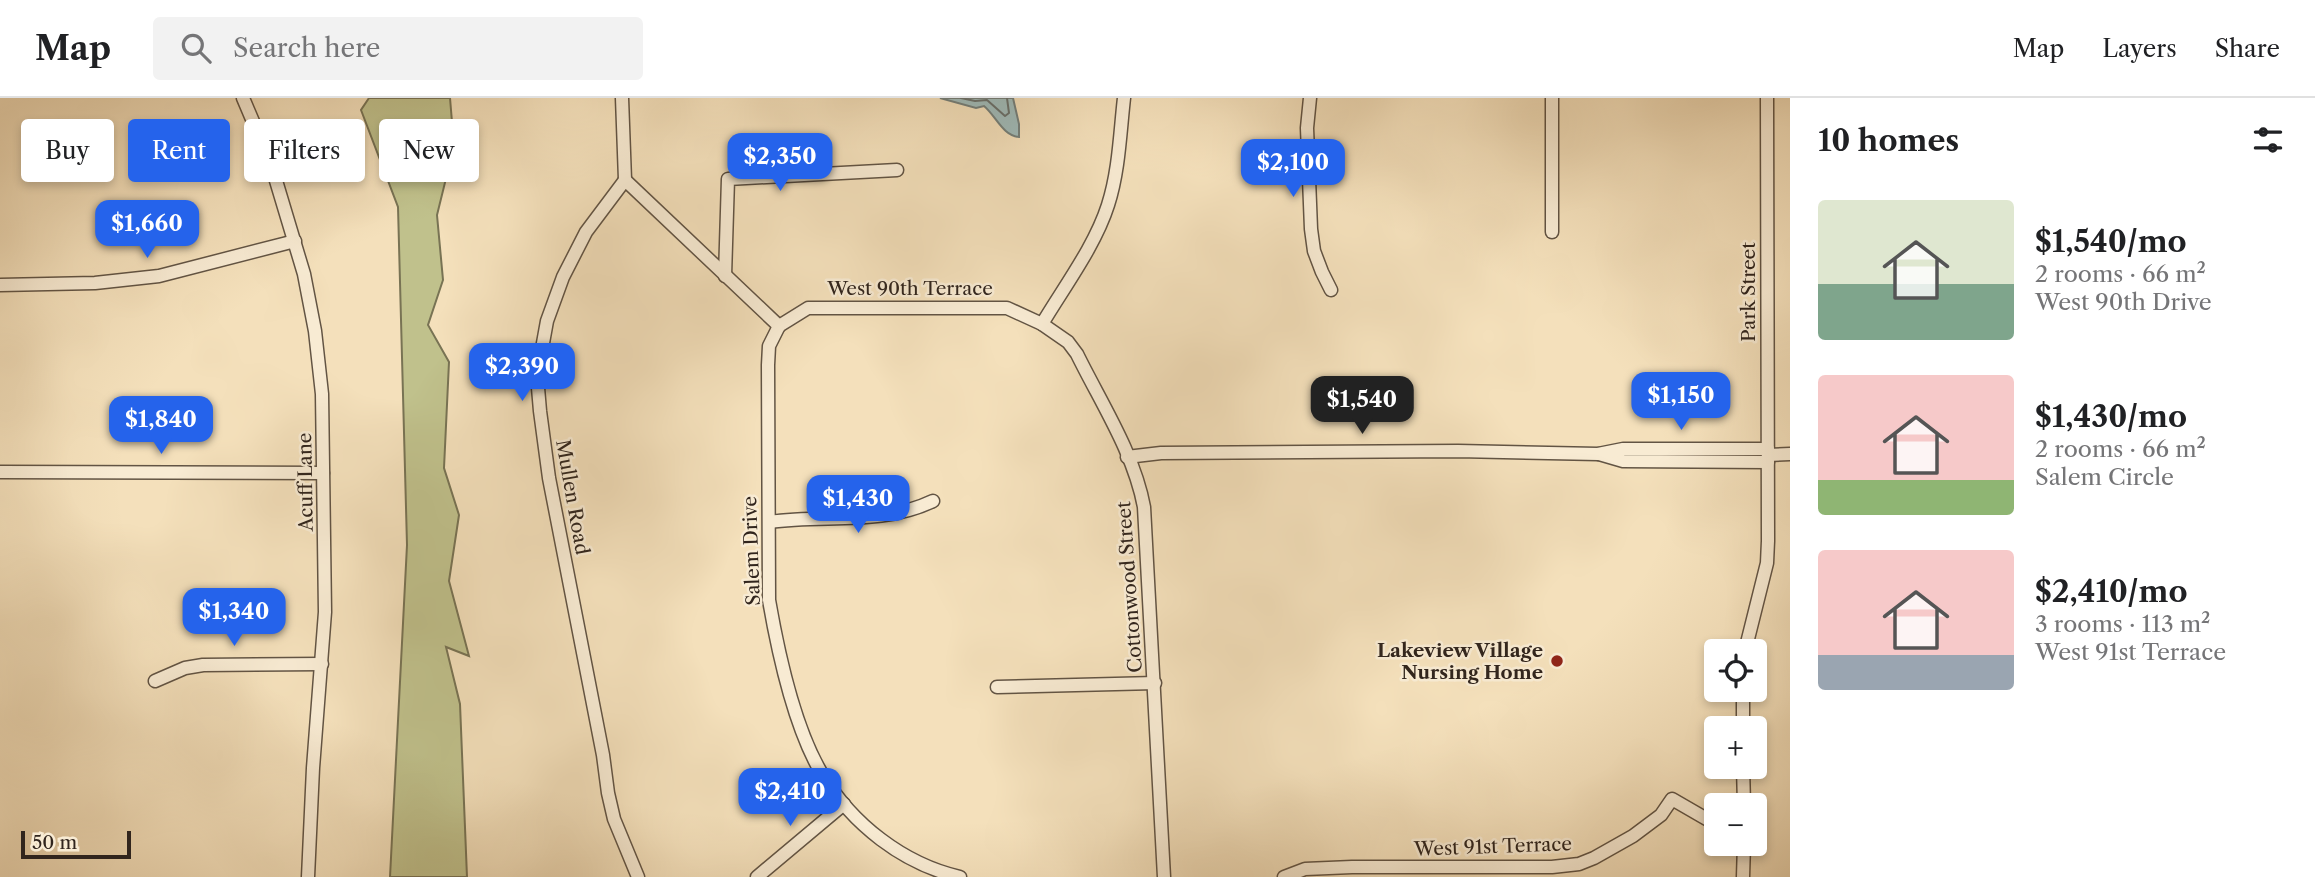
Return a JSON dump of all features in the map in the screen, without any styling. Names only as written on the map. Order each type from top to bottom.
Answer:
[{"type":"street","name":"Acuff Lane","points":[[243,98],[271,164],[304,274],[315,331],[322,394],[326,569],[323,664],[313,768],[308,877]]},
{"type":"street","points":[[622,98],[625,180],[779,326]]},
{"type":"street","points":[[1042,324],[1084,254],[1107,208],[1116,168],[1124,98]]},
{"type":"street","points":[[1310,98],[1307,128],[1311,229],[1314,251],[1331,290]]},
{"type":"street","points":[[1552,98],[1552,232]]},
{"type":"street","name":"Park Street","points":[[1748,639],[1767,563],[1767,98]]},
{"type":"street","points":[[726,275],[728,179],[897,170]]},
{"type":"street","name":"Mullen Road","points":[[625,180],[586,232],[562,277],[547,321],[537,376],[549,478],[611,806],[624,848],[638,877]]},
{"type":"street","points":[[0,285],[95,283],[159,276],[295,242]]},
{"type":"street","name":"West 90th Terrace","points":[[779,326],[808,308],[837,307],[1007,308],[1042,324]]},
{"type":"street","name":"Cottonwood Street","points":[[1042,324],[1068,342],[1077,354],[1141,491],[1155,682],[1164,877]]},
{"type":"street","name":"Salem Drive","points":[[779,326],[769,346],[768,365],[769,600],[774,628],[804,736],[823,776],[844,804]]},
{"type":"street","points":[[1127,457],[1161,453],[1458,451],[1598,454],[1623,449],[1790,454]]},
{"type":"street","points":[[0,472],[323,472]]},
{"type":"street","points":[[770,522],[793,518],[894,516],[933,501]]},
{"type":"street","points":[[155,681],[185,668],[203,665],[323,664]]},
{"type":"street","points":[[996,687],[1155,682]]},
{"type":"street","name":"West 91st Terrace","points":[[1284,877],[1305,869],[1542,867],[1579,864],[1633,836],[1661,815],[1672,799],[1704,817]]},
{"type":"street","points":[[757,877],[844,804],[871,832],[902,854],[932,869],[960,877]]},
{"type":"street","points":[[1743,877],[1744,856]]},
{"type":"green space","points":[[369,98],[450,98],[452,119],[379,119],[379,157],[361,110]]},
{"type":"green space","points":[[388,182],[445,182],[437,215],[443,280],[428,325],[449,362],[444,468],[459,515],[449,581],[469,656],[446,647],[460,704],[467,877],[390,877],[407,545],[398,207]]},
{"type":"water","points":[[940,98],[1013,98],[1019,137],[1008,133],[984,106],[976,108]]},
{"type":"place","name":"Lakeview Village Nursing Home","points":[[1557,661]]}]
